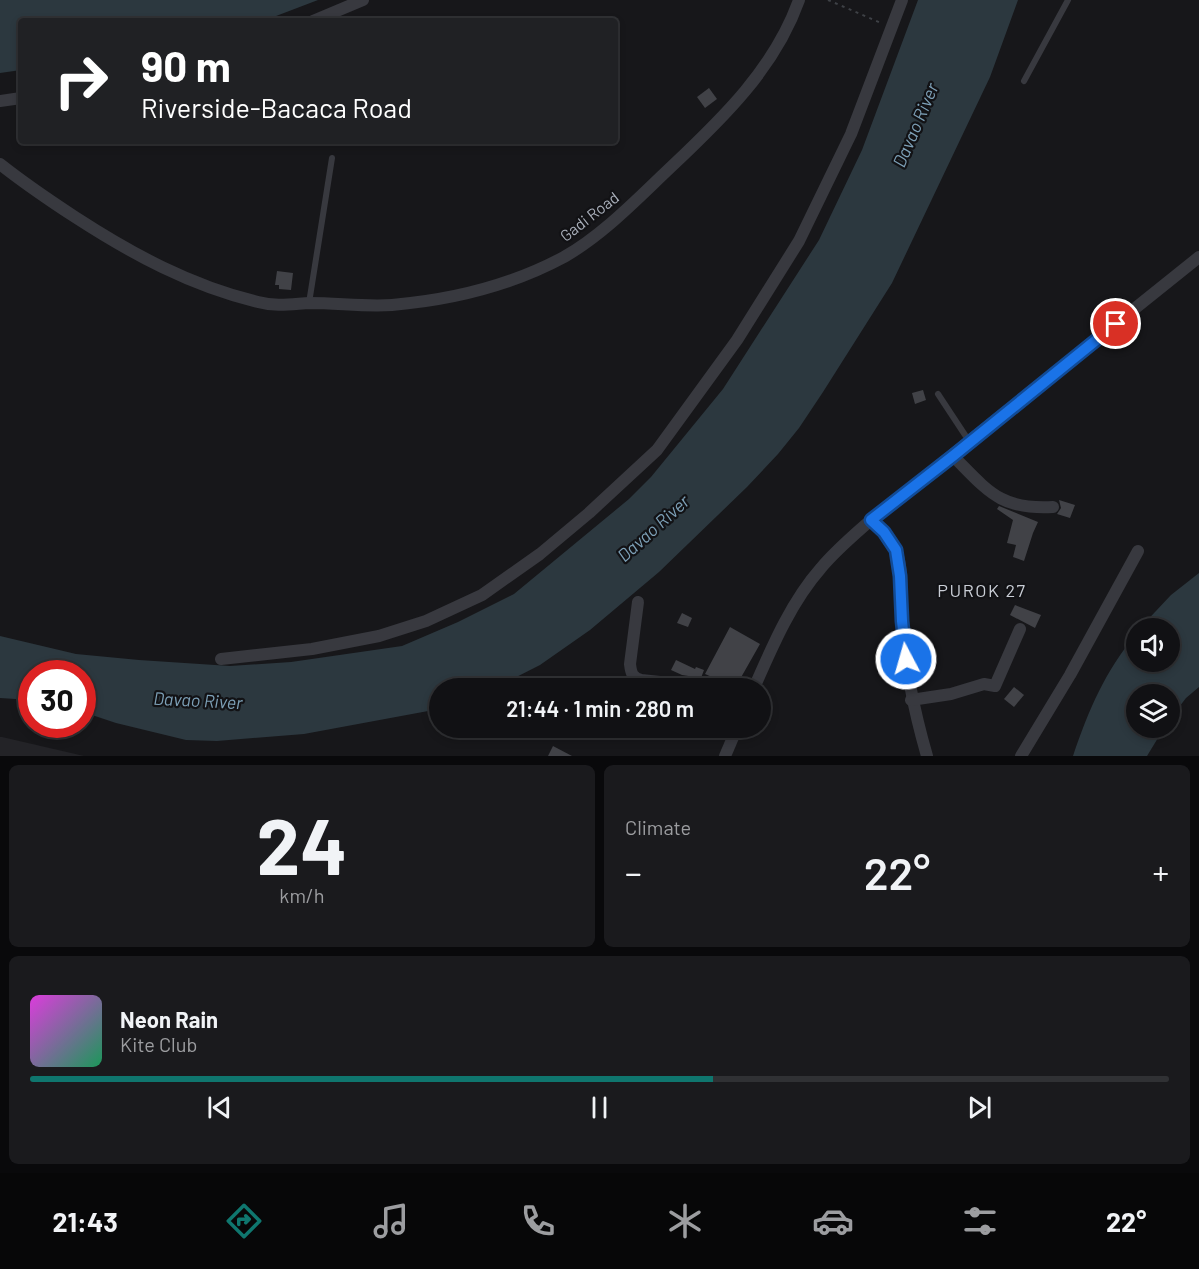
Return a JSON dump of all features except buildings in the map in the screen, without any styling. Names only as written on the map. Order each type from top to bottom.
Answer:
[{"type":"street","points":[[320,18],[363,0]]},
{"type":"street","name":"Gadi Road","points":[[0,164],[39,194],[87,225],[167,271],[224,293],[280,306],[309,303],[392,305],[452,297],[518,277],[564,256],[598,234],[630,206],[734,104],[775,51],[799,0]]},
{"type":"street","points":[[220,659],[312,649],[379,636],[426,621],[482,595],[540,554],[589,513],[657,450],[737,340],[799,241],[851,134],[902,0]]},
{"type":"street","points":[[0,101],[18,98]]},
{"type":"street","points":[[759,678],[784,623],[803,592],[820,569],[841,547],[871,520],[1199,258]]},
{"type":"street","points":[[953,456],[1001,500],[1031,508],[1053,507]]},
{"type":"street","points":[[871,520],[884,532],[896,550],[911,700],[927,756]]},
{"type":"street","points":[[1022,756],[1070,675],[1137,550]]},
{"type":"street","points":[[635,678],[630,664],[638,602]]},
{"type":"street","points":[[911,700],[951,694],[984,684],[995,686],[1020,629]]},
{"type":"street","points":[[725,756],[733,738]]},
{"type":"lane","points":[[1024,81],[1068,0]]},
{"type":"lane","points":[[309,303],[332,158]]},
{"type":"lane","points":[[938,394],[969,443]]},
{"type":"path","points":[[828,0],[891,27]]},
{"type":"shaded area","points":[[0,737],[2,737],[84,756],[0,756]]},
{"type":"water","points":[[0,0],[318,0],[271,18],[18,18],[18,70],[0,73]]},
{"type":"water","name":"Davao River","points":[[918,0],[1018,0],[990,77],[892,283],[799,428],[747,487],[659,572],[590,630],[540,665],[515,678],[429,678],[429,711],[304,734],[217,741],[186,740],[96,716],[96,660],[18,660],[18,699],[0,698],[0,636],[76,654],[139,660],[230,666],[291,662],[402,646],[458,622],[514,594],[629,499],[651,477],[723,389],[819,240],[862,150]]},
{"type":"water","points":[[1199,573],[1199,687],[1180,706],[1180,684],[1126,684],[1126,738],[1158,738],[1147,756],[1073,756],[1099,691],[1126,647],[1126,672],[1180,672],[1180,618],[1149,618],[1171,595]]},
{"type":"district","name":"PUROK 27","points":[[982,590]]},
{"type":"route","points":[[906,659],[896,550],[884,532],[871,520],[1116,324]]}]
